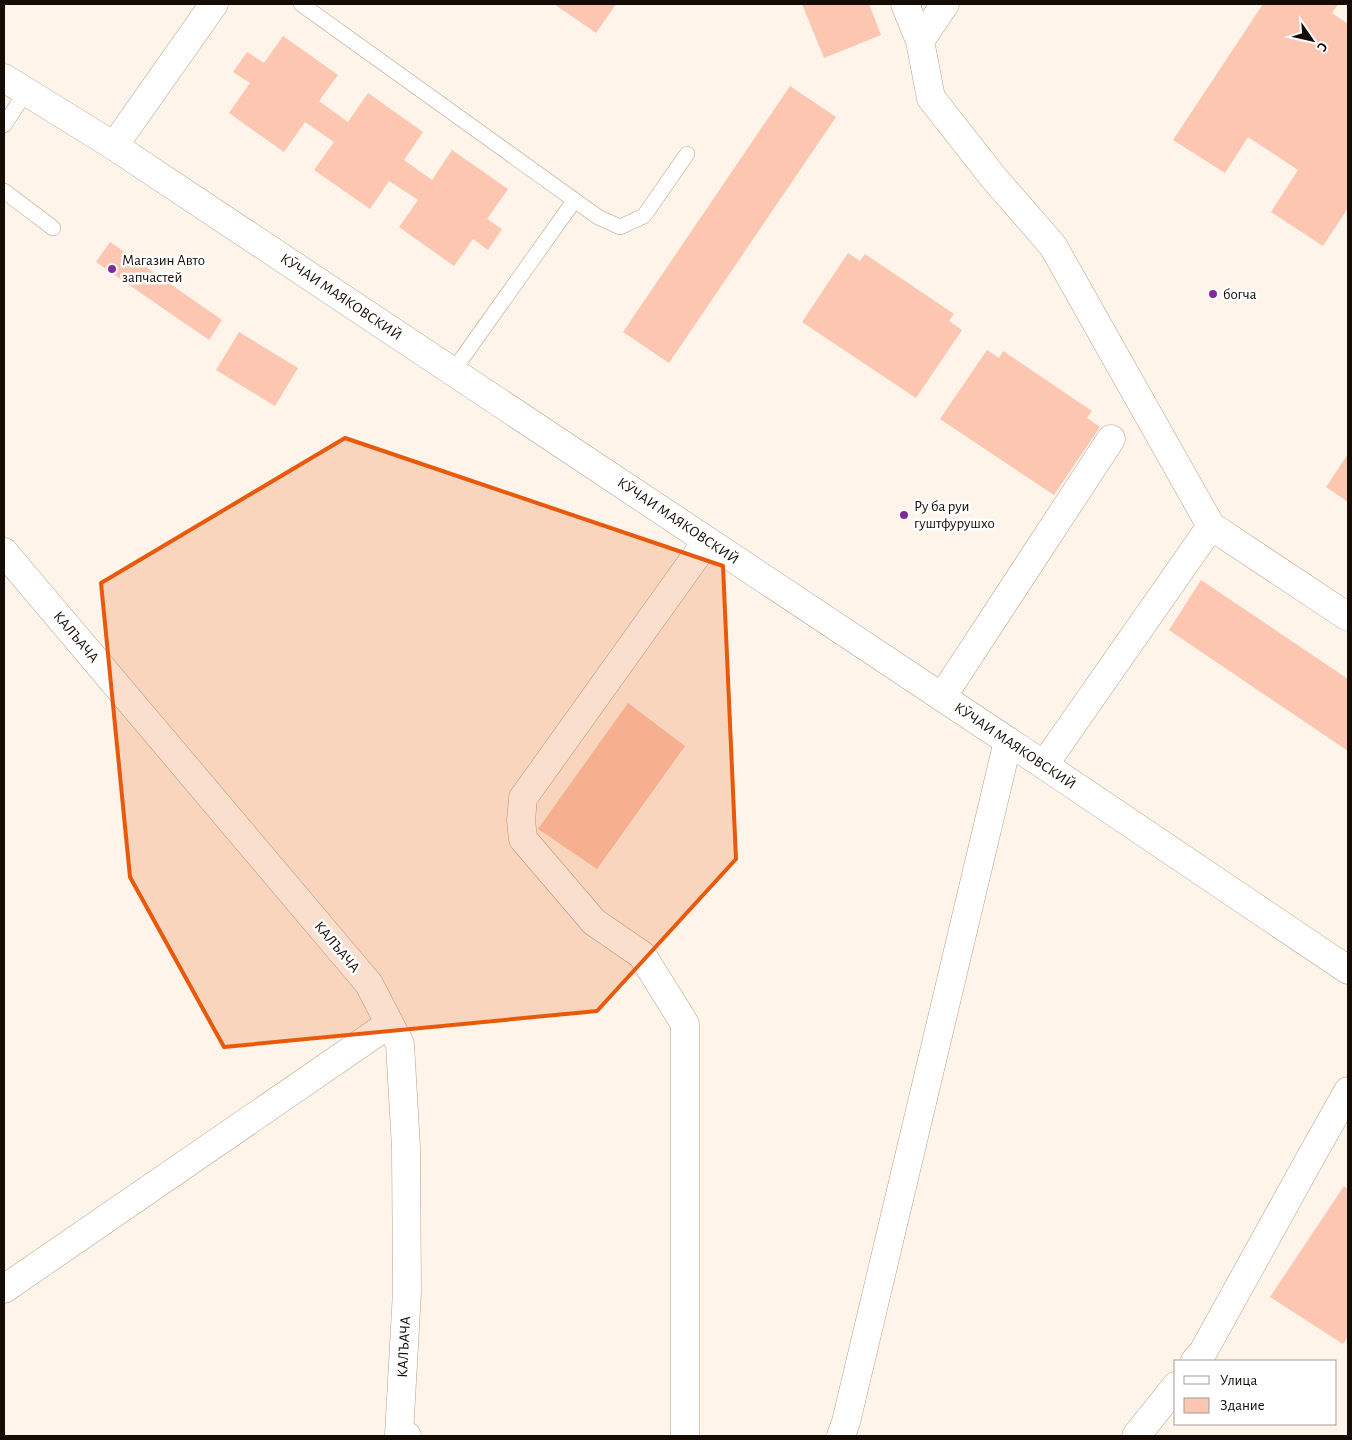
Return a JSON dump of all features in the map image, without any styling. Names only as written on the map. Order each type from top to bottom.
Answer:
[{"type":"street","points":[[114,146],[214,4]]},
{"type":"street","points":[[904,4],[920,41],[931,98],[993,177],[1053,246],[1211,526],[1348,617]]},
{"type":"street","points":[[920,41],[945,4]]},
{"type":"street","name":"КӮЧАИ МАЯКОВСКИЙ","points":[[15,85],[114,146],[1044,765],[1348,970]]},
{"type":"street","points":[[942,697],[1111,439]]},
{"type":"street","points":[[1044,765],[1211,526]]},
{"type":"street","points":[[686,1436],[685,1024],[642,955],[594,922],[523,839],[520,820],[523,798],[707,541]]},
{"type":"street","name":"КАЛЪАЧА","points":[[4,552],[369,984],[400,1044],[406,1148],[407,1292],[401,1436]]},
{"type":"street","points":[[841,1436],[846,1422],[1008,741]]},
{"type":"street","points":[[4,1289],[389,1024]]},
{"type":"street","points":[[1197,1360],[1203,1352],[1348,1091]]},
{"type":"street","points":[[1136,1436],[1174,1388]]},
{"type":"lane","points":[[302,4],[598,218],[620,227],[644,216],[687,154]]},
{"type":"lane","points":[[4,125],[15,85]]},
{"type":"lane","points":[[4,190],[53,228]]},
{"type":"lane","points":[[452,371],[574,201]]},
{"type":"highlighted area","points":[[345,438],[723,566],[736,859],[597,1011],[224,1047],[130,877],[101,583]]},
{"type":"building","points":[[554,4],[616,4],[596,33]]},
{"type":"building","points":[[802,4],[869,4],[881,35],[824,58]]},
{"type":"building","points":[[1263,4],[1338,4],[1332,13],[1348,24],[1348,208],[1323,246],[1271,212],[1298,170],[1248,137],[1225,173],[1173,140]]},
{"type":"building","points":[[283,36],[338,75],[319,101],[348,122],[368,93],[423,132],[404,160],[432,180],[452,150],[508,189],[487,219],[502,229],[488,250],[473,239],[454,266],[399,227],[418,200],[389,181],[370,209],[314,170],[334,142],[305,122],[284,152],[229,113],[250,83],[233,72],[247,52],[264,63]]},
{"type":"building","points":[[790,86],[836,117],[669,363],[623,332]]},
{"type":"building","points":[[110,242],[222,320],[209,340],[96,262]]},
{"type":"building","points":[[848,253],[860,261],[865,254],[954,314],[949,321],[962,330],[916,398],[802,322]]},
{"type":"building","points":[[239,332],[298,368],[275,406],[216,370]]},
{"type":"building","points":[[987,350],[999,358],[1003,351],[1092,411],[1087,418],[1100,427],[1054,495],[940,419]]},
{"type":"building","points":[[1348,454],[1348,502],[1326,487]]},
{"type":"building","points":[[1201,580],[1348,679],[1348,751],[1169,630]]},
{"type":"building","points":[[628,703],[685,746],[597,869],[538,829]]},
{"type":"building","points":[[1344,1186],[1348,1189],[1348,1336],[1343,1344],[1270,1297]]},
{"type":"place","name":"Магазин Авто запчастей","points":[[112,269]]},
{"type":"place","name":"богча","points":[[1213,294]]},
{"type":"place","name":"Ру ба руи гуштфурушхо","points":[[904,515]]}]
